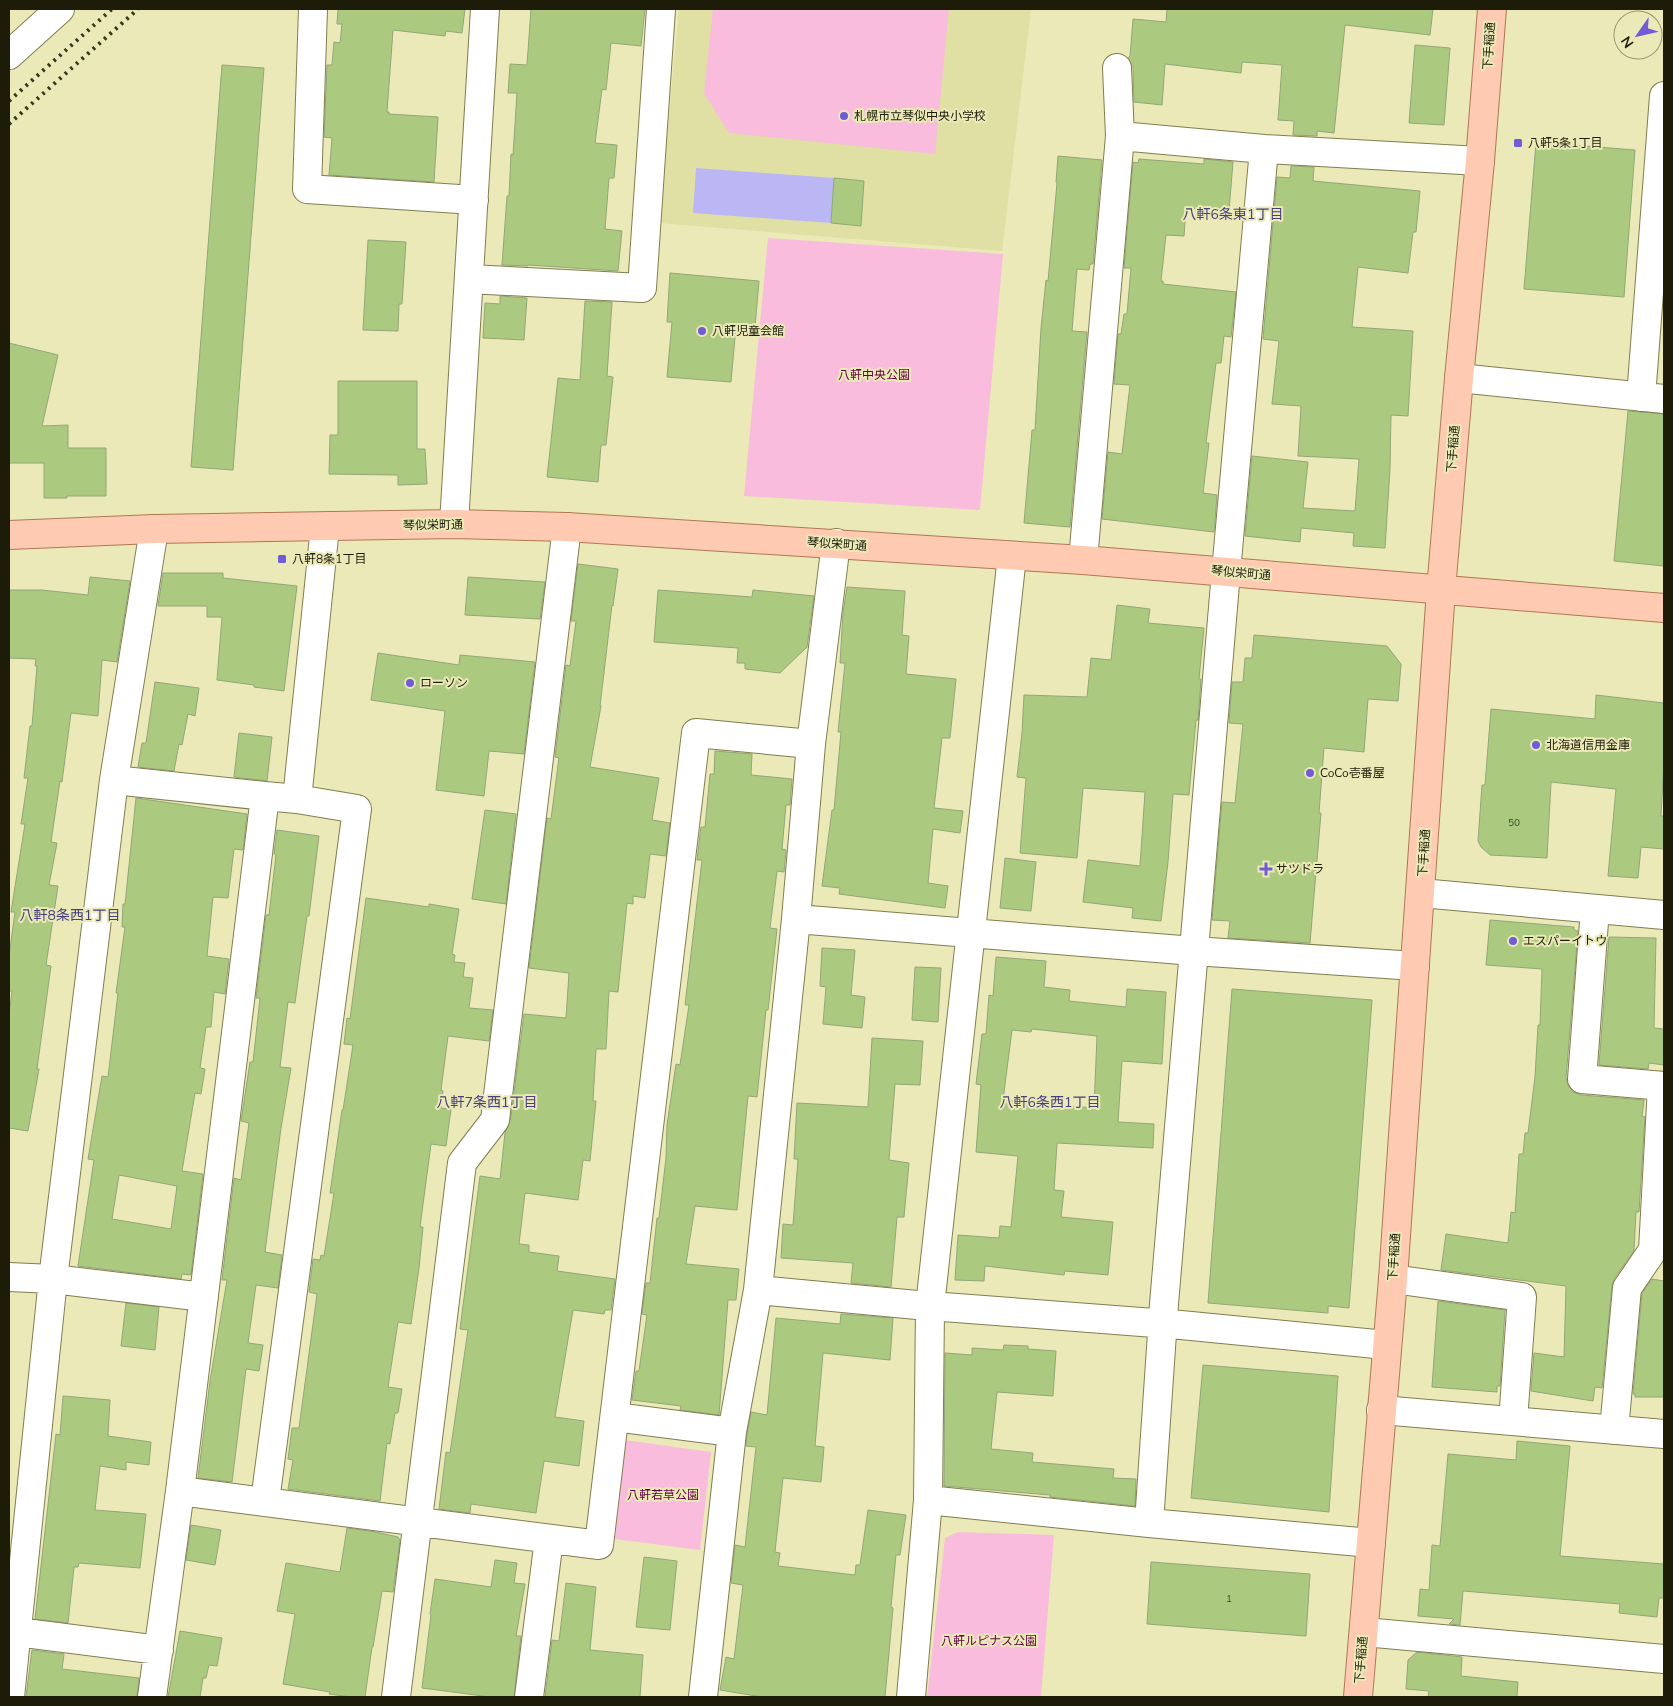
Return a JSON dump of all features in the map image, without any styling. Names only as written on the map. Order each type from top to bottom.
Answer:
[{"type":"main road","name":"下手稲通","points":[[1358,1697],[1393,1279],[1441,590],[1492,9]]},
{"type":"main road","name":"琴似栄町通","points":[[9,535],[454,524],[567,527],[1083,560],[1664,608]]},
{"type":"street","points":[[9,55],[60,9]]},
{"type":"street","points":[[313,9],[306,189],[474,200]]},
{"type":"street","points":[[454,524],[485,9]]},
{"type":"street","points":[[470,279],[642,288],[661,9]]},
{"type":"street","points":[[1083,560],[1120,136],[1117,68]]},
{"type":"street","points":[[1459,378],[1653,398],[1664,96]]},
{"type":"street","points":[[1120,136],[1264,149],[1480,161]]},
{"type":"street","points":[[1149,1523],[1162,1324],[1264,149]]},
{"type":"street","points":[[297,799],[325,526]]},
{"type":"street","points":[[396,1697],[462,1164],[496,1120],[567,527]]},
{"type":"street","points":[[10,1697],[53,1279],[114,780],[154,530]]},
{"type":"street","points":[[703,1697],[732,1432],[758,1290],[796,919],[811,744],[836,544]]},
{"type":"street","points":[[911,1697],[928,1500],[930,1306],[1012,556]]},
{"type":"street","points":[[180,1491],[599,1545],[696,733],[811,744]]},
{"type":"street","points":[[114,780],[297,799],[357,809],[265,1501]]},
{"type":"street","points":[[152,1697],[180,1491],[265,796]]},
{"type":"street","points":[[1421,893],[1664,915]]},
{"type":"street","points":[[1594,909],[1582,1078],[1663,1086],[1652,1270],[1627,1288],[1614,1430]]},
{"type":"street","points":[[796,919],[1194,951],[1415,966]]},
{"type":"street","points":[[9,1277],[53,1279],[204,1297]]},
{"type":"street","points":[[1393,1279],[1522,1297],[1513,1421]]},
{"type":"street","points":[[758,1290],[1386,1345]]},
{"type":"street","points":[[1381,1410],[1664,1434]]},
{"type":"street","points":[[615,1417],[732,1432]]},
{"type":"street","points":[[928,1500],[1149,1523],[1371,1543]]},
{"type":"street","points":[[529,1697],[549,1538]]},
{"type":"street","points":[[17,1632],[159,1650]]},
{"type":"street","points":[[1364,1632],[1664,1659]]},
{"type":"shaded area","name":"札幌市立琴似中央小学校","points":[[679,9],[1031,9],[1002,251],[659,223]]},
{"type":"shaded area","points":[[696,168],[834,178],[831,223],[693,213]]},
{"type":"green space","points":[[713,9],[949,9],[935,154],[729,133],[704,93]]},
{"type":"green space","name":"八軒中央公園","points":[[768,238],[1003,254],[980,510],[744,496]]},
{"type":"green space","name":"八軒若草公園","points":[[625,1440],[711,1452],[700,1550],[615,1539]]},
{"type":"green space","name":"八軒ルピナス公園","points":[[958,1532],[1054,1535],[1041,1697],[927,1697],[945,1538]]},
{"type":"building","points":[[338,9],[465,9],[462,33],[446,31],[445,36],[393,30],[387,112],[389,114],[438,117],[434,182],[329,175],[332,138],[324,137],[327,65],[332,65],[334,42],[340,43],[342,24],[337,24]]},
{"type":"building","points":[[531,9],[645,9],[641,46],[611,43],[606,90],[602,89],[595,143],[617,145],[614,178],[609,178],[605,229],[622,231],[618,271],[502,265],[517,93],[508,93],[510,64],[527,65]]},
{"type":"building","points":[[1167,9],[1433,9],[1430,35],[1345,25],[1334,133],[1317,131],[1317,136],[1293,135],[1294,121],[1278,120],[1282,65],[1242,62],[1241,73],[1165,64],[1162,105],[1134,102],[1133,67],[1128,58],[1130,56],[1133,19],[1166,22]]},
{"type":"building","points":[[1415,45],[1450,48],[1444,125],[1409,123]]},
{"type":"building","points":[[222,65],[264,68],[233,470],[191,467]]},
{"type":"building","points":[[1536,142],[1635,150],[1624,297],[1524,289]]},
{"type":"building","points":[[1058,156],[1102,160],[1093,264],[1090,264],[1089,270],[1077,269],[1072,331],[1087,332],[1070,527],[1024,523],[1032,430],[1035,430],[1041,328],[1046,280],[1048,281]]},
{"type":"building","points":[[1139,159],[1204,164],[1204,159],[1233,162],[1229,211],[1186,208],[1184,236],[1166,235],[1161,281],[1163,281],[1163,284],[1236,292],[1231,337],[1224,336],[1221,363],[1216,363],[1206,443],[1209,443],[1203,493],[1217,495],[1214,532],[1102,519],[1108,452],[1122,454],[1130,385],[1114,384],[1118,334],[1121,334],[1124,314],[1127,314],[1131,268],[1124,268],[1133,162],[1138,163]]},
{"type":"building","points":[[1291,166],[1314,167],[1313,181],[1420,191],[1416,232],[1413,232],[1408,273],[1358,267],[1352,327],[1413,331],[1408,416],[1391,415],[1385,548],[1353,546],[1354,533],[1301,528],[1300,542],[1245,536],[1252,456],[1308,462],[1303,508],[1355,511],[1359,459],[1298,456],[1301,406],[1272,404],[1279,341],[1263,339],[1277,177],[1290,178]]},
{"type":"building","points":[[834,178],[864,181],[861,226],[831,223]]},
{"type":"building","points":[[368,240],[406,242],[402,304],[399,304],[398,331],[363,330]]},
{"type":"building","points":[[670,273],[759,281],[755,327],[736,326],[731,382],[667,377],[672,322],[667,322]]},
{"type":"building","points":[[500,296],[527,298],[524,340],[483,338],[485,303],[500,304]]},
{"type":"building","points":[[585,301],[612,302],[607,376],[613,377],[606,445],[601,445],[598,482],[547,477],[558,378],[580,380]]},
{"type":"building","points":[[9,343],[58,355],[42,426],[68,425],[68,448],[106,448],[106,496],[44,498],[44,463],[9,463]]},
{"type":"building","points":[[338,381],[417,381],[417,449],[425,449],[427,484],[398,485],[398,475],[329,474],[330,435],[338,435]]},
{"type":"building","points":[[1628,411],[1664,414],[1664,566],[1614,561]]},
{"type":"building","points":[[578,564],[618,569],[612,605],[601,706],[590,767],[659,778],[652,820],[670,823],[666,856],[650,854],[645,898],[633,896],[633,904],[627,903],[618,992],[609,991],[606,1049],[596,1049],[593,1101],[596,1101],[590,1161],[583,1160],[578,1200],[525,1193],[519,1244],[529,1245],[529,1252],[559,1256],[557,1271],[615,1279],[611,1310],[605,1310],[604,1314],[573,1310],[555,1417],[584,1421],[579,1466],[544,1461],[536,1513],[471,1504],[470,1513],[439,1509],[446,1452],[450,1453],[468,1330],[460,1329],[480,1176],[500,1179],[505,1133],[511,1117],[524,1014],[566,1018],[569,973],[529,968],[547,818],[551,819],[559,758],[555,757],[566,665],[570,666],[576,621],[571,621]]},
{"type":"building","points":[[163,573],[223,573],[223,578],[297,586],[284,691],[217,680],[222,617],[207,617],[207,606],[158,606]]},
{"type":"building","points":[[90,577],[130,581],[117,662],[102,660],[98,716],[71,713],[62,782],[60,781],[51,842],[57,843],[49,885],[58,886],[46,965],[51,966],[37,1069],[39,1069],[28,1131],[9,1128],[9,1015],[12,991],[9,991],[9,956],[15,912],[11,912],[25,824],[21,824],[28,778],[24,778],[30,726],[32,726],[37,666],[35,666],[36,659],[9,658],[9,590],[42,590],[88,595]]},
{"type":"building","points":[[468,577],[545,582],[540,619],[465,615]]},
{"type":"building","points":[[847,587],[905,591],[902,635],[909,636],[906,674],[956,679],[950,738],[942,738],[934,808],[963,811],[960,833],[933,829],[928,883],[948,886],[945,908],[839,894],[840,888],[822,886],[832,810],[834,810],[841,732],[838,732],[845,663],[840,663],[843,613]]},
{"type":"building","points":[[658,590],[752,597],[753,590],[814,596],[807,647],[780,673],[745,669],[745,663],[737,663],[738,648],[654,642]]},
{"type":"building","points":[[1117,605],[1150,609],[1148,623],[1204,628],[1199,679],[1201,679],[1198,720],[1196,720],[1189,795],[1173,794],[1161,921],[1132,918],[1133,908],[1083,902],[1088,860],[1140,866],[1145,792],[1083,788],[1077,858],[1020,853],[1026,778],[1017,777],[1024,695],[1087,697],[1091,658],[1111,660]]},
{"type":"building","points":[[1254,635],[1387,646],[1401,664],[1398,701],[1368,699],[1364,752],[1324,748],[1319,813],[1321,813],[1310,943],[1228,938],[1230,921],[1212,920],[1222,802],[1235,803],[1243,724],[1229,723],[1232,682],[1243,682],[1245,658],[1252,658]]},
{"type":"building","points":[[378,653],[459,665],[460,655],[535,662],[524,754],[489,751],[484,796],[436,790],[445,711],[371,700]]},
{"type":"building","points":[[155,682],[199,688],[195,716],[188,714],[182,745],[179,744],[174,771],[138,767],[142,743],[146,743]]},
{"type":"building","points":[[1596,695],[1664,703],[1664,760],[1661,816],[1664,816],[1664,849],[1641,847],[1638,878],[1608,876],[1616,789],[1551,782],[1547,858],[1490,855],[1481,847],[1478,841],[1482,785],[1485,785],[1491,709],[1595,719]]},
{"type":"building","points":[[239,733],[272,737],[267,781],[234,777]]},
{"type":"building","points":[[715,751],[752,754],[751,775],[792,779],[790,805],[786,805],[782,849],[786,850],[784,872],[777,871],[770,928],[777,929],[757,1097],[748,1096],[737,1210],[695,1206],[686,1264],[739,1269],[736,1300],[728,1300],[719,1415],[680,1410],[681,1406],[632,1400],[636,1371],[639,1371],[647,1315],[642,1314],[646,1283],[650,1283],[657,1218],[659,1218],[666,1158],[667,1125],[676,1064],[680,1065],[689,1005],[685,1005],[702,860],[697,860],[701,827],[705,827],[710,774],[714,774]]},
{"type":"building","points":[[136,798],[247,814],[243,850],[234,849],[228,898],[213,897],[207,956],[229,959],[225,994],[214,992],[211,1027],[206,1027],[200,1068],[205,1069],[201,1094],[195,1093],[182,1171],[203,1174],[191,1275],[182,1274],[181,1279],[78,1266],[94,1160],[88,1159],[102,1076],[108,1077],[118,993],[116,993],[125,927],[122,927],[123,904],[125,904]],"holes":[[[119,1175],[177,1186],[171,1229],[112,1219]]]},
{"type":"building","points":[[485,810],[516,814],[506,904],[472,899]]},
{"type":"building","points":[[277,830],[319,836],[295,1003],[288,1002],[280,1067],[291,1068],[281,1128],[265,1252],[282,1255],[278,1288],[256,1285],[248,1343],[263,1345],[259,1371],[246,1369],[232,1482],[198,1478],[210,1381],[227,1280],[222,1280],[234,1178],[241,1180],[249,1123],[241,1121],[250,1062],[253,1062],[260,998],[256,998],[266,915],[269,915]]},
{"type":"building","points":[[1005,858],[1036,862],[1031,911],[1000,908]]},
{"type":"building","points":[[366,898],[429,907],[429,904],[459,909],[452,954],[455,955],[454,962],[465,963],[463,977],[473,978],[469,1008],[493,1010],[489,1041],[448,1036],[441,1090],[443,1091],[441,1108],[451,1109],[446,1146],[431,1144],[420,1227],[423,1227],[419,1268],[411,1324],[398,1322],[388,1387],[402,1389],[398,1413],[395,1413],[390,1444],[387,1443],[380,1501],[288,1489],[293,1460],[288,1459],[292,1428],[299,1428],[317,1294],[309,1292],[313,1259],[320,1260],[321,1255],[324,1256],[334,1193],[330,1193],[353,1045],[344,1044],[347,1018],[350,1019]]},
{"type":"building","points":[[1490,920],[1574,927],[1574,930],[1578,931],[1566,1078],[1568,1085],[1573,1092],[1581,1095],[1644,1100],[1642,1116],[1645,1117],[1639,1212],[1636,1212],[1634,1251],[1614,1279],[1612,1286],[1602,1388],[1595,1387],[1593,1401],[1531,1391],[1534,1353],[1564,1357],[1566,1286],[1441,1270],[1446,1234],[1508,1243],[1511,1212],[1515,1213],[1519,1154],[1523,1154],[1525,1133],[1528,1133],[1535,1077],[1538,1025],[1540,1025],[1542,969],[1486,965]]},
{"type":"building","points":[[1609,937],[1656,938],[1654,1028],[1664,1029],[1664,1065],[1649,1063],[1648,1069],[1599,1065]]},
{"type":"building","points":[[822,948],[855,950],[851,995],[865,997],[862,1028],[823,1024],[826,987],[820,986]]},
{"type":"building","points":[[996,957],[1046,961],[1044,987],[1070,990],[1069,1001],[1126,1007],[1127,989],[1166,992],[1162,1064],[1122,1061],[1118,1122],[1154,1124],[1153,1148],[1057,1143],[1054,1190],[1064,1191],[1061,1217],[1113,1222],[1108,1275],[1065,1271],[1064,1275],[985,1266],[984,1281],[955,1280],[958,1235],[999,1238],[1000,1226],[1011,1227],[1018,1156],[976,1152],[981,1085],[976,1084],[982,1034],[986,1034],[989,995],[993,996]],"holes":[[[1032,1029],[1097,1036],[1094,1108],[1003,1100],[1012,1030],[1031,1032]]]},
{"type":"building","points":[[915,967],[941,968],[938,1022],[912,1020]]},
{"type":"building","points":[[1232,989],[1372,1000],[1349,1308],[1328,1306],[1328,1313],[1208,1303]]},
{"type":"building","points":[[872,1038],[923,1041],[920,1085],[895,1084],[889,1160],[909,1163],[904,1217],[897,1217],[891,1287],[851,1283],[853,1263],[781,1258],[783,1224],[793,1225],[798,1159],[794,1159],[797,1103],[868,1107]]},
{"type":"building","points":[[1652,1279],[1664,1281],[1664,1397],[1635,1397],[1635,1394],[1633,1394],[1642,1293]]},
{"type":"building","points":[[1438,1301],[1505,1310],[1500,1386],[1497,1386],[1497,1392],[1432,1387]]},
{"type":"building","points":[[126,1303],[159,1307],[155,1350],[121,1346]]},
{"type":"building","points":[[841,1314],[893,1318],[890,1360],[823,1353],[815,1446],[824,1447],[821,1482],[783,1478],[775,1552],[780,1553],[778,1566],[855,1575],[856,1565],[860,1565],[868,1510],[906,1515],[900,1555],[896,1555],[885,1697],[762,1697],[720,1690],[726,1657],[734,1659],[743,1585],[731,1583],[735,1545],[745,1547],[756,1447],[746,1446],[747,1434],[751,1412],[767,1415],[776,1318],[840,1324]]},
{"type":"building","points":[[1004,1345],[1028,1346],[1028,1349],[1056,1351],[1053,1396],[997,1392],[991,1449],[1033,1453],[1032,1462],[1114,1469],[1113,1478],[1136,1479],[1135,1506],[1050,1497],[1050,1495],[944,1486],[945,1353],[972,1355],[972,1348],[1003,1350]]},
{"type":"building","points":[[1203,1365],[1338,1376],[1329,1512],[1191,1498]]},
{"type":"building","points":[[63,1396],[110,1400],[108,1436],[151,1442],[149,1465],[126,1462],[126,1470],[100,1466],[95,1510],[146,1514],[140,1568],[79,1563],[78,1567],[74,1567],[68,1623],[35,1619],[56,1434],[60,1435]]},
{"type":"building","points":[[1517,1441],[1570,1446],[1560,1556],[1664,1564],[1664,1598],[1659,1598],[1657,1617],[1619,1613],[1620,1604],[1463,1591],[1460,1625],[1449,1624],[1454,1619],[1418,1616],[1420,1589],[1429,1590],[1432,1545],[1440,1546],[1448,1454],[1516,1460]]},
{"type":"building","points":[[191,1525],[221,1530],[215,1565],[186,1560]]},
{"type":"building","points":[[347,1528],[376,1532],[398,1537],[400,1540],[393,1592],[382,1591],[365,1697],[329,1694],[330,1692],[283,1684],[295,1614],[277,1611],[286,1563],[340,1572]]},
{"type":"building","points":[[644,1557],[677,1561],[670,1630],[636,1627]]},
{"type":"building","points":[[495,1560],[517,1563],[514,1583],[525,1584],[516,1636],[521,1636],[514,1697],[491,1697],[422,1688],[435,1579],[491,1587]]},
{"type":"building","points":[[1151,1562],[1310,1574],[1306,1636],[1147,1624]]},
{"type":"building","points":[[566,1583],[596,1587],[590,1650],[643,1655],[640,1697],[545,1697],[552,1640],[559,1641]]},
{"type":"building","points":[[180,1631],[222,1638],[217,1666],[209,1665],[206,1678],[203,1678],[200,1697],[168,1697]]},
{"type":"building","points":[[32,1650],[64,1654],[62,1669],[139,1678],[137,1697],[26,1697]]},
{"type":"building","points":[[1417,1652],[1462,1657],[1461,1676],[1518,1682],[1517,1697],[1428,1697],[1429,1691],[1406,1689],[1408,1660]]},
{"type":"railway","points":[[9,101],[112,9]]},
{"type":"railway","points":[[9,124],[138,9]]},
{"type":"place","name":"札幌市立琴似中央小学校","points":[[844,116]]},
{"type":"place","name":"八軒5条1丁目","points":[[1518,143]]},
{"type":"place","name":"八軒児童会館","points":[[702,331]]},
{"type":"place","name":"八軒8条1丁目","points":[[282,559]]},
{"type":"place","name":"ローソン","points":[[410,683]]},
{"type":"place","name":"北海道信用金庫","points":[[1536,745]]},
{"type":"place","name":"CoCo壱番屋","points":[[1310,773]]},
{"type":"place","name":"サツドラ","points":[[1266,869]]},
{"type":"place","name":"エスパーイトウ","points":[[1513,941]]},
{"type":"district","name":"八軒6条東1丁目","points":[[1233,214]]},
{"type":"district","name":"八軒8条西1丁目","points":[[70,915]]},
{"type":"district","name":"八軒7条西1丁目","points":[[487,1102]]},
{"type":"district","name":"八軒6条西1丁目","points":[[1050,1102]]}]
